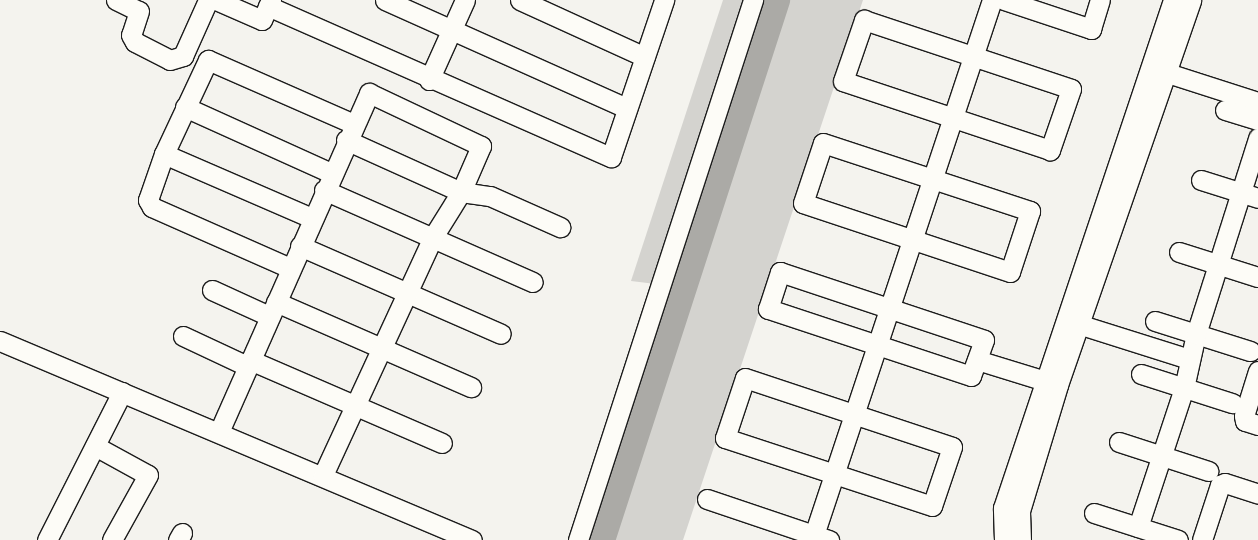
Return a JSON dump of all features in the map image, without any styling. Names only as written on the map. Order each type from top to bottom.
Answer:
[{"type":"street","points":[[116,0],[141,5],[130,34],[134,42],[170,60],[178,60],[208,0]]},
{"type":"street","points":[[216,0],[262,20],[270,3],[429,80],[611,157],[644,57],[658,2]]},
{"type":"street","points":[[385,0],[627,108]]},
{"type":"street","points":[[429,80],[465,0]]},
{"type":"street","points":[[520,0],[644,57]]},
{"type":"street","points":[[578,540],[753,0]]},
{"type":"street","points":[[707,500],[822,537],[834,474],[992,0]]},
{"type":"street","points":[[1004,0],[1091,29],[1100,0]]},
{"type":"street","points":[[1021,540],[1020,511],[1051,382],[1078,324],[1159,70],[1173,0]]},
{"type":"street","points":[[992,540],[1051,382],[1159,70],[1191,0]]},
{"type":"street","points":[[864,20],[974,57],[1071,89],[1050,150],[843,81],[864,20]]},
{"type":"street","points":[[290,268],[149,204],[164,154],[208,60],[350,132],[460,192],[490,196],[560,227]]},
{"type":"street","points":[[1159,70],[1258,102]]},
{"type":"street","points":[[219,432],[327,182],[369,92],[481,146],[460,192],[433,237],[323,475]]},
{"type":"street","points":[[185,107],[433,237],[533,282]]},
{"type":"street","points":[[1225,110],[1258,120]]},
{"type":"street","points":[[1138,527],[1184,388],[1189,359],[1218,264],[1249,196],[1258,138]]},
{"type":"street","points":[[823,142],[933,179],[1030,211],[1010,272],[803,203],[823,142]]},
{"type":"street","points":[[164,154],[312,218]]},
{"type":"street","points":[[1201,180],[1249,196]]},
{"type":"street","points":[[300,246],[501,334]]},
{"type":"street","points":[[1179,252],[1258,277]]},
{"type":"street","points":[[780,272],[984,340],[971,376],[877,345],[768,309],[780,272]]},
{"type":"street","points":[[212,290],[272,309],[381,349],[471,387]]},
{"type":"street","points":[[1155,321],[1250,352]]},
{"type":"street","points":[[1078,324],[1189,359]]},
{"type":"street","points":[[183,336],[356,405],[442,443]]},
{"type":"street","points":[[0,341],[323,475],[472,540]]},
{"type":"street","points":[[977,360],[1051,382]]},
{"type":"street","points":[[1258,371],[1244,416],[1245,421],[1258,426]]},
{"type":"street","points":[[1141,374],[1232,403]]},
{"type":"street","points":[[745,378],[854,414],[952,447],[932,506],[725,438],[745,378]]},
{"type":"street","points":[[47,540],[122,392]]},
{"type":"street","points":[[1119,442],[1208,471]]},
{"type":"street","points":[[95,446],[148,475],[112,540]]},
{"type":"street","points":[[1202,540],[1220,485],[1225,483],[1258,494]]},
{"type":"street","points":[[1003,508],[1004,540]]},
{"type":"street","points":[[126,540],[142,510]]},
{"type":"street","points":[[1094,513],[1178,540]]},
{"type":"shaded area","points":[[723,0],[753,0],[664,285],[631,281]]},
{"type":"shaded area","points":[[777,0],[863,0],[683,540],[602,540]]},
{"type":"waterway","points":[[602,540],[777,0]]}]
